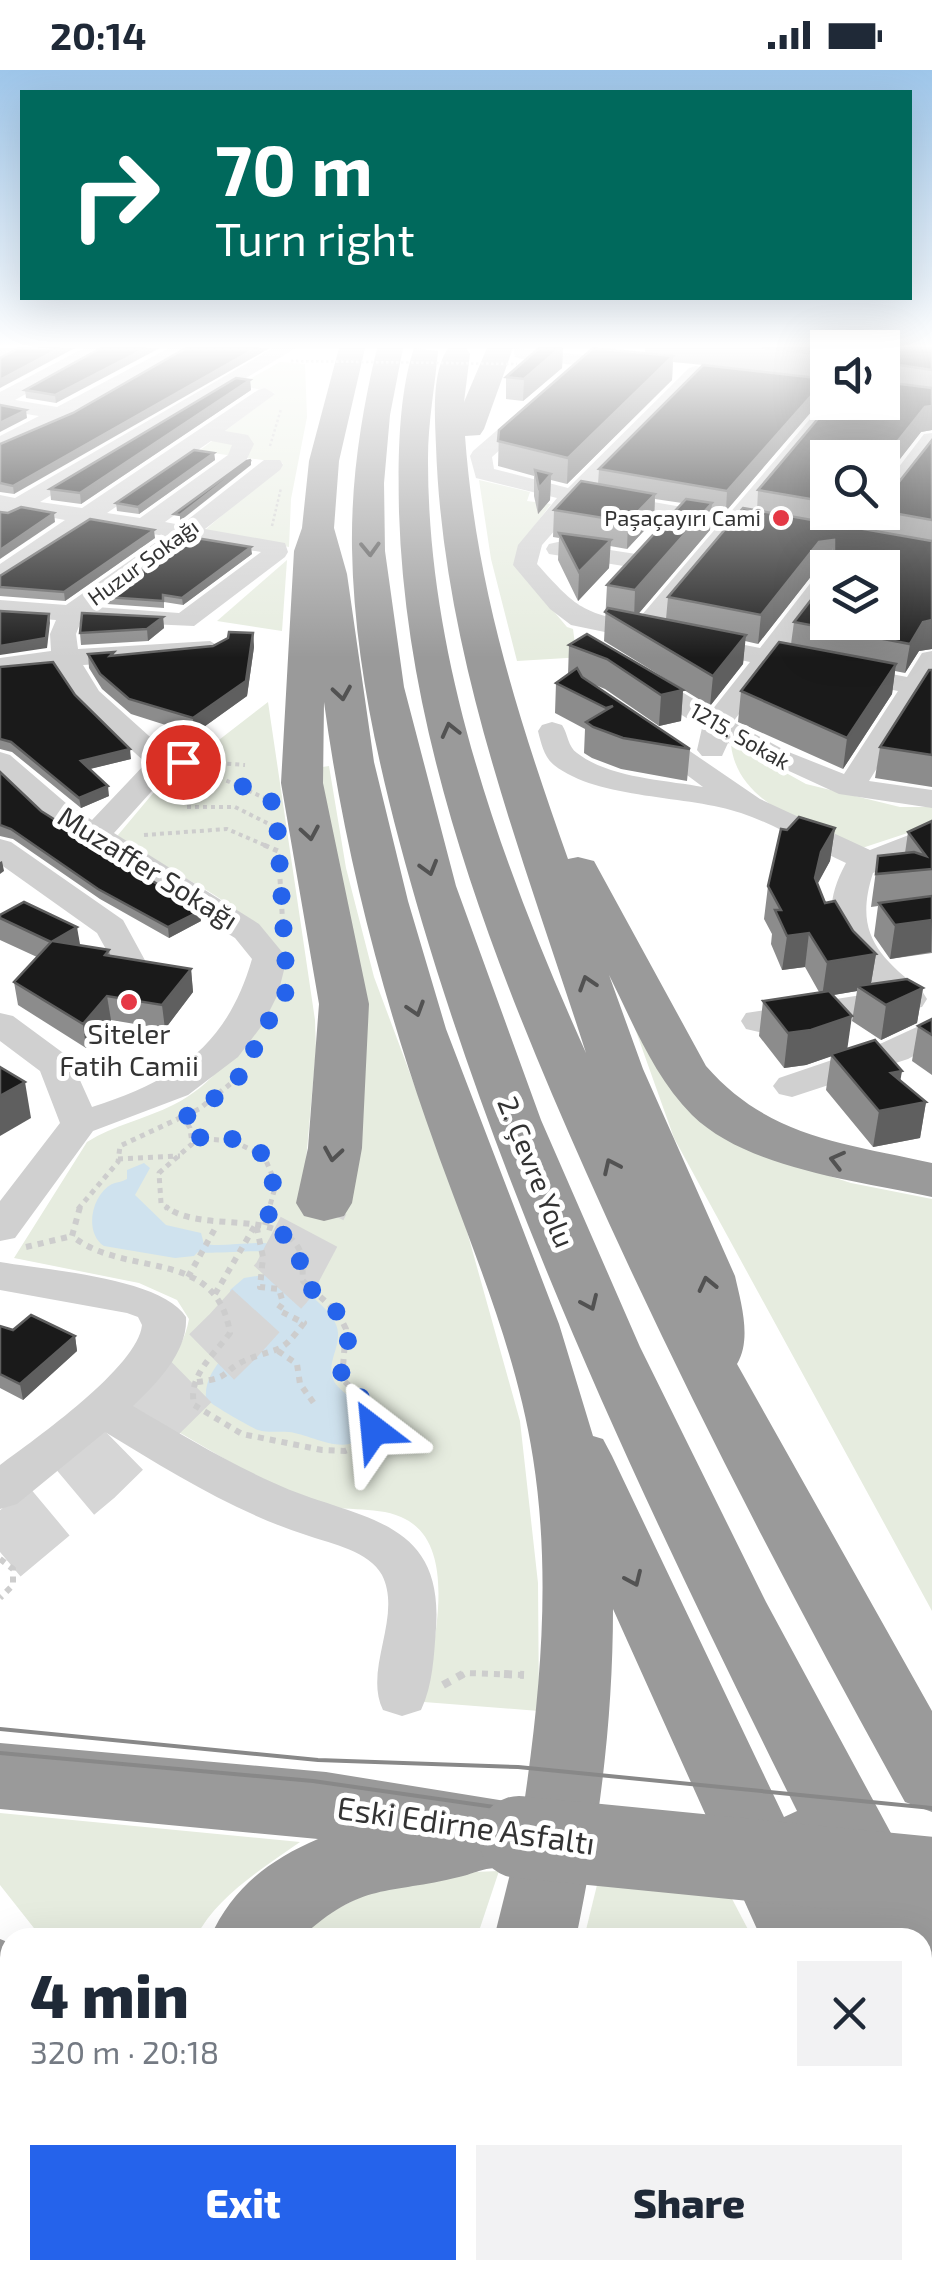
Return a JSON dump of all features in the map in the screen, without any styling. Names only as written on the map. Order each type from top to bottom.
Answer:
[{"type":"highway","points":[[320,451],[324,461]]},
{"type":"highway","points":[[324,1203],[335,1148],[344,1004],[302,783],[309,573],[326,451]]},
{"type":"highway","name":"2. Çevre Yolu","points":[[373,451],[372,586],[388,698],[416,824],[475,1018],[554,1220],[632,1397],[748,1638],[899,1928]]},
{"type":"highway","points":[[414,451],[416,543],[438,678],[461,773],[492,873],[537,997],[605,1155],[712,1381],[932,1779]]},
{"type":"highway","points":[[453,451],[455,506],[467,591],[497,715],[616,1068],[702,1261],[713,1310],[712,1381]]},
{"type":"highway","points":[[455,506],[466,451]]},
{"type":"highway","points":[[318,528],[328,553],[336,650],[356,775],[397,948],[452,1118],[551,1394],[797,1928]]},
{"type":"highway","points":[[497,715],[517,742],[547,810],[694,1088],[713,1106],[766,1138],[806,1152],[932,1180]]},
{"type":"highway","points":[[537,1928],[565,1800],[574,1678],[576,1589],[570,1508],[551,1394]]},
{"type":"highway","points":[[748,1638],[769,1728],[852,1928]]},
{"type":"highway","name":"Eski Edirne Asfaltı","points":[[0,1776],[337,1807],[448,1822],[520,1837],[932,1878]]},
{"type":"highway","points":[[257,1928],[296,1891],[365,1856],[398,1848],[520,1837]]},
{"type":"street","points":[[6,508],[110,451]]},
{"type":"street","points":[[0,575],[183,451]]},
{"type":"street","points":[[143,527],[237,458],[240,451]]},
{"type":"street","points":[[487,451],[481,456],[480,466],[491,476],[571,495],[802,534]]},
{"type":"street","points":[[576,617],[525,565],[530,544],[607,451]]},
{"type":"street","points":[[640,634],[794,451]]},
{"type":"street","points":[[900,481],[923,451]]},
{"type":"street","name":"Huzur Sokağı","points":[[63,658],[60,630],[71,614],[185,534],[272,465],[237,458]]},
{"type":"street","points":[[0,608],[185,621],[276,552],[276,548],[86,517],[6,508]]},
{"type":"street","points":[[576,617],[608,591],[678,513]]},
{"type":"street","points":[[530,544],[636,561]]},
{"type":"street","points":[[710,776],[717,723],[810,598]]},
{"type":"street","points":[[530,618],[576,617],[640,634],[923,689]]},
{"type":"street","name":"1215. Sokak","points":[[576,617],[586,645],[605,659],[790,766],[850,788],[932,799]]},
{"type":"street","points":[[0,666],[214,649]]},
{"type":"street","points":[[63,658],[96,706],[163,762],[93,837]]},
{"type":"street","points":[[850,788],[923,689],[932,659]]},
{"type":"street","points":[[624,719],[749,805],[867,861]]},
{"type":"street","points":[[552,731],[557,750],[564,758],[590,769],[749,805]]},
{"type":"street","name":"Muzaffer Sokağı","points":[[0,760],[56,811],[93,837],[247,931],[270,958],[265,984],[220,1058],[184,1084],[133,1107],[79,1123]]},
{"type":"street","points":[[919,1001],[856,945],[846,926],[848,896],[859,867],[867,861],[932,835]]},
{"type":"street","points":[[0,849],[111,928],[130,964]]},
{"type":"street","points":[[846,926],[880,922]]},
{"type":"street","points":[[760,1021],[919,1001]]},
{"type":"street","points":[[0,1024],[57,1066],[79,1123],[6,1251],[153,1307],[164,1317],[165,1330],[158,1347],[100,1408],[0,1491]]},
{"type":"street","points":[[792,1086],[895,1051],[932,1031]]},
{"type":"street","points":[[100,1408],[243,1490],[316,1520],[364,1534],[384,1547],[406,1572],[418,1692]]},
{"type":"path","points":[[163,762],[201,768],[276,804]]},
{"type":"path","points":[[201,768],[215,763],[245,765]]},
{"type":"path","points":[[188,807],[235,807],[277,828]]},
{"type":"path","points":[[134,835],[227,830],[278,851],[276,816]]},
{"type":"path","points":[[280,871],[283,930]]},
{"type":"path","points":[[72,1236],[78,1209],[118,1159],[124,1143],[184,1118],[226,1090],[246,1070]]},
{"type":"path","points":[[184,1118],[194,1138]]},
{"type":"path","points":[[72,1236],[80,1246],[168,1266],[215,1294],[228,1315],[230,1333],[195,1382],[191,1398],[194,1404],[242,1434],[322,1450],[345,1451],[362,1444],[374,1430],[375,1412],[342,1378],[341,1360],[348,1336],[345,1324],[304,1281],[302,1259],[294,1242],[256,1224],[217,1225],[180,1220],[161,1203],[159,1173],[183,1156],[194,1138]]},
{"type":"path","points":[[194,1138],[233,1141],[264,1156],[276,1184],[265,1226]]},
{"type":"path","points":[[118,1159],[183,1156]]},
{"type":"path","points":[[195,1382],[225,1379],[239,1363],[278,1351],[299,1328],[302,1320],[278,1310],[283,1303],[282,1293],[272,1286],[260,1287],[263,1257],[256,1224]]},
{"type":"path","points":[[215,1294],[256,1224]]},
{"type":"path","points":[[188,1276],[217,1225]]},
{"type":"path","points":[[6,1251],[72,1236]]},
{"type":"path","points":[[278,1351],[297,1364],[302,1388],[316,1406]]},
{"type":"path","points":[[0,1559],[14,1569],[12,1585],[0,1598]]},
{"type":"path","points":[[418,1692],[466,1673],[574,1678]]},
{"type":"shaded area","points":[[200,451],[300,451],[291,499],[289,547],[205,530],[283,463]]},
{"type":"shaded area","points":[[479,480],[530,492],[527,501],[551,504],[521,544],[518,569],[567,627],[573,629],[575,644],[583,657],[517,661],[491,559]]},
{"type":"shaded area","points":[[287,560],[282,631],[217,621]]},
{"type":"shaded area","points":[[268,702],[315,1020],[316,1049],[302,1205],[338,1211],[316,768],[329,766],[346,868],[374,977],[461,1210],[520,1421],[538,1583],[539,1711],[424,1702],[438,1600],[432,1550],[420,1530],[390,1513],[310,1502],[160,1422],[146,1406],[185,1333],[189,1319],[177,1300],[139,1283],[14,1258],[87,1142],[173,1105],[212,1077],[251,1021],[281,957],[269,939],[232,907],[121,843],[118,835],[175,767],[202,753]]},
{"type":"shaded area","points":[[731,745],[806,784],[900,807],[932,807],[932,825],[862,848],[781,812],[763,799],[737,766]]},
{"type":"shaded area","points":[[612,964],[666,1067],[814,1171],[851,1183],[932,1199],[932,1611],[674,1138]]},
{"type":"shaded area","points":[[0,1813],[300,1842],[228,1896],[201,1928],[34,1928],[0,1885]]},
{"type":"shaded area","points":[[499,1871],[480,1928],[302,1928],[401,1875]]},
{"type":"shaded area","points":[[598,1881],[730,1895],[747,1928],[586,1928]]},
{"type":"water","points":[[144,1163],[150,1168],[135,1195],[166,1225],[201,1233],[204,1244],[264,1243],[286,1248],[295,1255],[295,1280],[336,1325],[333,1379],[364,1413],[365,1428],[359,1438],[342,1445],[289,1432],[258,1430],[206,1399],[213,1371],[240,1326],[230,1290],[244,1278],[281,1272],[282,1255],[198,1252],[175,1258],[104,1246],[92,1224],[99,1196],[112,1184],[127,1179],[127,1170]]},
{"type":"building","points":[[0,451],[74,451],[13,486],[0,483]]},
{"type":"building","points":[[114,451],[143,451],[80,493],[50,489]]},
{"type":"building","points":[[192,451],[214,453],[138,507],[116,503]]},
{"type":"building","points":[[540,451],[575,451],[568,458]]},
{"type":"building","points":[[617,451],[762,451],[727,491],[599,469]]},
{"type":"building","points":[[791,451],[810,451],[810,499],[758,490]]},
{"type":"building","points":[[923,451],[932,451],[932,520],[900,514],[900,481]]},
{"type":"building","points":[[251,460],[180,515],[174,514],[247,461]]},
{"type":"building","points":[[535,470],[551,474],[539,488]]},
{"type":"building","points":[[581,481],[655,494],[628,522],[554,510]]},
{"type":"building","points":[[686,499],[712,503],[635,590],[607,585]]},
{"type":"building","points":[[21,507],[54,513],[0,550],[0,512]]},
{"type":"building","points":[[743,508],[810,520],[810,530],[869,530],[932,541],[932,620],[923,622],[910,644],[889,640],[900,640],[900,550],[834,550],[834,540],[819,542],[761,615],[668,597]]},
{"type":"building","points":[[90,519],[154,530],[64,592],[0,587],[0,576]]},
{"type":"building","points":[[559,533],[611,540],[579,572]]},
{"type":"building","points":[[190,537],[251,547],[182,598],[163,595],[163,601],[106,597]]},
{"type":"building","points":[[810,601],[810,625],[794,622]]},
{"type":"building","points":[[608,608],[746,635],[713,676],[605,612]]},
{"type":"building","points":[[0,611],[49,614],[46,638],[0,646]]},
{"type":"building","points":[[82,613],[163,617],[147,629],[80,633]]},
{"type":"building","points":[[229,632],[253,633],[246,681],[193,718],[129,699],[100,674],[88,654],[114,652],[110,656],[213,646],[228,638]]},
{"type":"building","points":[[587,634],[683,690],[661,695],[607,659],[569,645]]},
{"type":"building","points":[[779,642],[896,664],[847,738],[741,691]]},
{"type":"building","points":[[53,662],[75,695],[130,749],[81,761],[108,786],[79,798],[11,742],[0,739],[0,667]]},
{"type":"building","points":[[577,668],[582,677],[690,749],[623,738],[586,722],[613,706],[606,708],[556,683]]},
{"type":"building","points":[[929,670],[932,755],[880,747]]},
{"type":"building","points":[[0,772],[41,811],[200,911],[168,927],[98,889],[0,825]]},
{"type":"building","points":[[799,817],[835,828],[821,852],[815,878],[825,903],[835,901],[853,931],[876,954],[827,962],[809,933],[787,936],[775,910],[781,910],[768,886],[781,829],[787,830]]},
{"type":"building","points":[[932,821],[932,869],[876,874],[878,856],[914,852],[926,856],[908,832]]},
{"type":"building","points":[[932,896],[932,920],[895,925],[879,903]]},
{"type":"building","points":[[24,902],[77,927],[53,941],[109,950],[105,955],[191,969],[162,1005],[107,996],[83,1024],[14,982],[51,942],[0,918]]},
{"type":"building","points":[[907,979],[923,988],[886,1005],[857,986]]},
{"type":"building","points":[[829,991],[852,1016],[811,1030],[788,1033],[763,1001]]},
{"type":"building","points":[[932,1019],[932,1035],[918,1026]]},
{"type":"building","points":[[875,1040],[902,1071],[891,1073],[926,1102],[879,1111],[831,1054]]},
{"type":"building","points":[[0,1067],[25,1082],[0,1096]]},
{"type":"building","points":[[31,1315],[75,1336],[20,1384],[0,1374],[0,1326],[13,1330]]},
{"type":"tunnel","points":[[322,1207],[324,1203]]},
{"type":"tunnel","points":[[0,1552],[93,1474],[233,1336],[283,1281],[322,1207]]},
{"type":"tram line","points":[[0,1729],[318,1760],[518,1767],[932,1808]]},
{"type":"tram line","points":[[0,1753],[313,1781],[522,1811],[932,1850]]},
{"type":"place","name":"Paşaçayırı Cami","points":[[781,518]]},
{"type":"place","name":"Siteler Fatih Camii","points":[[129,1002]]},
{"type":"route","points":[[183,762],[227,778],[276,804],[287,986],[279,1007],[260,1034],[246,1070],[234,1084],[184,1118],[194,1138],[220,1138],[247,1146],[271,1165],[276,1184],[265,1226],[294,1242],[300,1250],[304,1281],[345,1324],[348,1336],[341,1360],[342,1378],[375,1412],[374,1430]]}]
